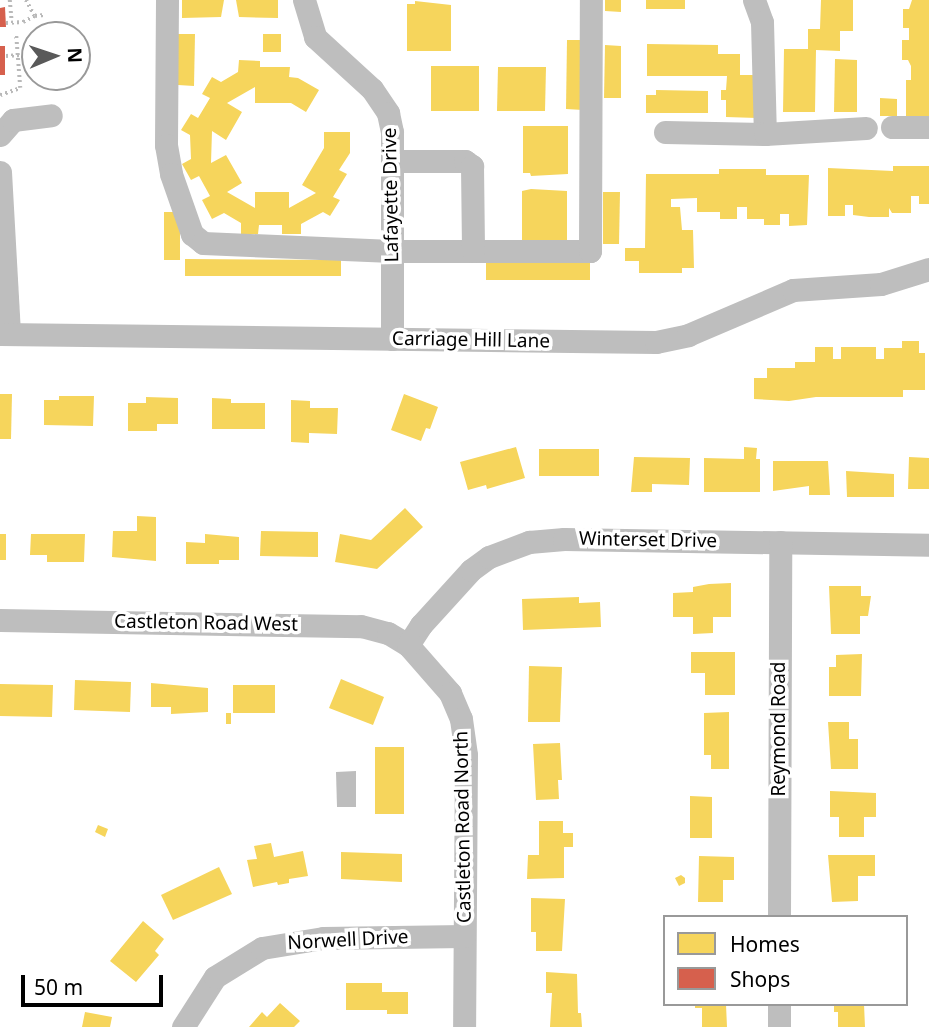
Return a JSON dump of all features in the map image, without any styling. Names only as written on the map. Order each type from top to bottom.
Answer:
[{"type":"street","points":[[167,0],[166,145],[171,174],[192,234],[203,243],[392,251],[590,251],[591,0]]},
{"type":"street","name":"Lafayette Drive","points":[[304,0],[315,37],[382,101],[392,132],[392,339]]},
{"type":"street","points":[[754,0],[762,22],[765,134]]},
{"type":"street","points":[[0,135],[13,120],[51,115]]},
{"type":"street","points":[[892,127],[929,127]]},
{"type":"street","points":[[665,132],[765,134],[866,128]]},
{"type":"street","points":[[392,161],[465,161],[472,166],[473,251]]},
{"type":"street","points":[[0,172],[4,334]]},
{"type":"street","name":"Carriage Hill Lane","points":[[4,334],[656,342],[688,335],[793,290],[881,284],[928,271]]},
{"type":"street","name":"Winterset Drive","points":[[408,645],[455,585],[489,556],[510,547],[564,539],[929,545]]},
{"type":"street","name":"Reymond Road","points":[[779,915],[780,542]]},
{"type":"street","name":"Castleton Road West","points":[[0,620],[361,626],[388,633],[408,645]]},
{"type":"street","name":"Castleton Road North","points":[[408,645],[450,693],[461,719],[466,755],[464,1027]]},
{"type":"street","name":"Norwell Drive","points":[[183,1027],[215,977],[262,948],[323,938],[464,936]]},
{"type":"street","points":[[779,1006],[779,1027]]},
{"type":"path","points":[[10,0],[9,23],[23,22],[44,15]]},
{"type":"path","points":[[26,0],[35,16]]},
{"type":"path","points":[[0,95],[20,88],[16,36]]},
{"type":"path","points":[[6,56],[21,55]]},
{"type":"shaded area","points":[[356,771],[356,807],[337,807],[336,772]]},
{"type":"building: Homes","points":[[182,0],[224,0],[221,17],[182,18]]},
{"type":"building: Homes","points":[[236,0],[278,0],[278,18],[239,17]]},
{"type":"building: Homes","points":[[605,0],[621,0],[621,12],[605,11]]},
{"type":"building: Homes","points":[[646,0],[685,0],[685,9],[646,9]]},
{"type":"building: Homes","points":[[821,0],[853,0],[853,31],[840,31],[840,51],[816,50],[815,112],[783,112],[784,49],[808,49],[808,29],[820,29]]},
{"type":"building: Homes","points":[[912,0],[929,0],[929,116],[906,116],[906,80],[911,80],[911,66],[908,60],[902,60],[902,40],[909,40],[909,28],[903,28],[903,9],[909,9]]},
{"type":"building: Homes","points":[[415,1],[451,5],[451,51],[407,51],[407,4],[415,4]]},
{"type":"building: Homes","points":[[178,34],[195,34],[194,86],[178,85]]},
{"type":"building: Homes","points":[[263,34],[281,34],[281,52],[263,52]]},
{"type":"building: Homes","points":[[567,40],[584,40],[583,110],[566,109]]},
{"type":"building: Homes","points":[[647,44],[718,45],[718,54],[740,54],[740,75],[758,75],[757,118],[726,117],[726,100],[721,100],[721,90],[726,90],[727,76],[647,76]]},
{"type":"building: Homes","points":[[605,45],[621,46],[621,98],[604,98]]},
{"type":"building: Homes","points":[[835,59],[857,60],[857,112],[834,112]]},
{"type":"building: Homes","points":[[239,60],[260,61],[260,67],[290,67],[289,77],[298,78],[319,90],[306,112],[291,103],[255,103],[255,87],[227,103],[242,112],[226,140],[212,131],[211,163],[226,155],[242,183],[227,192],[255,208],[255,192],[289,192],[289,208],[316,193],[302,185],[324,148],[324,132],[350,132],[350,153],[339,170],[347,174],[333,197],[340,200],[330,216],[323,212],[301,224],[301,234],[282,234],[282,225],[259,225],[258,234],[241,234],[241,223],[224,213],[212,219],[202,200],[210,196],[199,176],[191,180],[182,164],[191,159],[190,135],[181,130],[191,114],[198,118],[210,98],[202,94],[212,77],[221,82],[238,72]]},
{"type":"building: Homes","points":[[431,66],[479,66],[479,111],[431,111]]},
{"type":"building: Homes","points":[[498,67],[546,67],[545,111],[497,111]]},
{"type":"building: Homes","points":[[656,90],[708,91],[708,113],[646,113],[646,95],[656,95]]},
{"type":"building: Homes","points":[[880,98],[897,99],[897,116],[880,116]]},
{"type":"building: Homes","points":[[523,126],[568,126],[568,174],[531,176],[530,173],[523,173]]},
{"type":"building: Homes","points":[[893,166],[929,166],[929,204],[919,204],[919,196],[911,196],[911,213],[892,213],[889,208],[889,217],[869,217],[853,215],[853,205],[845,205],[845,216],[828,216],[828,168],[893,171]]},
{"type":"building: Homes","points":[[719,169],[766,169],[766,175],[809,175],[807,225],[789,226],[789,214],[780,214],[780,225],[764,225],[764,219],[747,219],[747,207],[737,207],[737,219],[720,219],[720,212],[697,212],[697,198],[671,199],[671,207],[680,207],[682,230],[693,230],[694,268],[682,268],[682,273],[639,273],[639,261],[625,261],[625,248],[645,248],[646,174],[719,174]]},
{"type":"building: Homes","points":[[522,191],[567,191],[567,240],[522,240]]},
{"type":"building: Homes","points":[[603,192],[620,192],[619,244],[603,244]]},
{"type":"building: Homes","points":[[164,212],[180,212],[180,260],[164,260]]},
{"type":"building: Homes","points":[[185,259],[341,260],[341,276],[185,276]]},
{"type":"building: Homes","points":[[486,263],[590,263],[590,280],[486,280]]},
{"type":"building: Homes","points":[[902,341],[919,341],[919,353],[925,353],[925,390],[903,390],[903,397],[816,397],[789,401],[754,399],[754,378],[767,378],[767,368],[795,368],[795,362],[815,362],[815,347],[833,347],[833,359],[841,359],[841,347],[876,347],[876,359],[884,359],[884,348],[902,348]]},
{"type":"building: Homes","points":[[0,394],[12,394],[11,439],[0,439]]},
{"type":"building: Homes","points":[[404,394],[438,407],[430,429],[426,428],[421,441],[391,430]]},
{"type":"building: Homes","points":[[59,396],[94,396],[93,426],[44,425],[44,400],[59,400]]},
{"type":"building: Homes","points":[[146,397],[178,398],[178,424],[157,424],[157,431],[128,431],[128,403],[146,403]]},
{"type":"building: Homes","points":[[212,398],[231,399],[231,403],[265,403],[265,429],[212,429]]},
{"type":"building: Homes","points":[[291,400],[310,401],[310,408],[338,408],[337,434],[309,433],[309,443],[291,442]]},
{"type":"building: Homes","points":[[516,447],[525,478],[487,489],[486,485],[468,490],[460,462]]},
{"type":"building: Homes","points":[[744,447],[757,448],[756,459],[760,459],[760,492],[704,492],[704,458],[744,459]]},
{"type":"building: Homes","points":[[539,449],[599,449],[599,476],[539,476]]},
{"type":"building: Homes","points":[[634,457],[690,458],[689,485],[652,484],[652,492],[631,492]]},
{"type":"building: Homes","points":[[909,457],[929,458],[929,489],[908,489]]},
{"type":"building: Homes","points":[[773,461],[828,461],[830,495],[809,495],[809,486],[773,491]]},
{"type":"building: Homes","points":[[846,471],[894,474],[894,497],[847,497]]},
{"type":"building: Homes","points":[[405,508],[423,527],[377,569],[335,562],[340,534],[371,540]]},
{"type":"building: Homes","points":[[137,516],[156,517],[156,561],[112,557],[113,531],[137,531]]},
{"type":"building: Homes","points":[[261,531],[318,532],[318,557],[260,556]]},
{"type":"building: Homes","points":[[0,534],[6,534],[6,560],[0,560]]},
{"type":"building: Homes","points":[[31,534],[85,534],[84,562],[47,562],[47,555],[30,555]]},
{"type":"building: Homes","points":[[205,534],[239,537],[239,560],[219,560],[219,564],[186,564],[186,542],[205,543]]},
{"type":"building: Homes","points":[[731,583],[731,617],[713,617],[713,633],[693,634],[693,617],[673,617],[673,593],[693,592],[693,587],[709,584]]},
{"type":"building: Homes","points":[[829,586],[861,586],[861,596],[871,596],[868,616],[860,616],[860,634],[831,634]]},
{"type":"building: Homes","points":[[579,597],[579,603],[600,602],[601,627],[523,630],[522,599]]},
{"type":"building: Homes","points":[[691,652],[735,652],[735,695],[705,695],[705,673],[691,673]]},
{"type":"building: Homes","points":[[862,654],[861,696],[829,696],[829,667],[836,667],[836,655]]},
{"type":"building: Homes","points":[[529,666],[562,667],[560,722],[528,722]]},
{"type":"building: Homes","points":[[341,679],[384,697],[373,725],[329,708]]},
{"type":"building: Homes","points":[[75,680],[131,682],[130,712],[74,710]]},
{"type":"building: Homes","points":[[151,683],[208,688],[208,712],[171,714],[171,707],[151,707]]},
{"type":"building: Homes","points":[[0,684],[53,685],[52,717],[0,716]]},
{"type":"building: Homes","points":[[233,685],[275,685],[275,713],[233,713]]},
{"type":"building: Homes","points":[[729,712],[729,769],[711,769],[711,755],[704,755],[704,713]]},
{"type":"building: Homes","points":[[226,713],[231,713],[231,724],[226,724]]},
{"type":"building: Homes","points":[[828,722],[849,722],[849,739],[858,739],[858,769],[831,769]]},
{"type":"building: Homes","points":[[560,743],[562,780],[558,780],[559,799],[536,800],[533,744]]},
{"type":"building: Homes","points":[[375,747],[404,747],[404,814],[375,814]]},
{"type":"building: Homes","points":[[830,791],[876,793],[876,817],[864,817],[864,837],[839,837],[839,817],[830,817]]},
{"type":"building: Homes","points":[[690,796],[712,797],[712,838],[690,838]]},
{"type":"building: Homes","points":[[539,821],[563,821],[563,833],[573,833],[573,847],[564,847],[564,878],[527,879],[528,855],[539,855]]},
{"type":"building: Homes","points":[[98,825],[108,829],[105,837],[95,832]]},
{"type":"building: Homes","points":[[271,843],[274,857],[303,851],[308,876],[289,879],[289,883],[278,885],[277,882],[253,887],[247,860],[257,859],[254,846]]},
{"type":"building: Homes","points":[[341,852],[402,854],[402,882],[341,879]]},
{"type":"building: Homes","points":[[828,855],[875,855],[875,876],[858,876],[858,901],[832,902]]},
{"type":"building: Homes","points":[[699,856],[734,857],[734,880],[723,880],[723,902],[698,902]]},
{"type":"building: Homes","points":[[219,867],[232,894],[173,920],[161,895]]},
{"type":"building: Homes","points":[[681,875],[685,878],[685,883],[679,886],[675,878]]},
{"type":"building: Homes","points":[[531,898],[565,899],[562,951],[536,951],[536,932],[531,932]]},
{"type":"building: Homes","points":[[143,921],[164,939],[155,951],[159,955],[136,982],[110,961]]},
{"type":"building: Homes","points":[[546,972],[577,974],[578,1013],[581,1013],[582,1027],[550,1027],[552,993],[546,993]]},
{"type":"building: Homes","points":[[346,983],[382,983],[382,992],[408,992],[408,1014],[387,1014],[387,1010],[346,1010]]},
{"type":"building: Homes","points":[[280,1003],[300,1021],[294,1027],[249,1027],[262,1012],[267,1017]]},
{"type":"building: Homes","points":[[726,1006],[727,1027],[702,1027],[702,1008],[695,1008]]},
{"type":"building: Homes","points":[[834,1006],[864,1006],[865,1027],[838,1027],[838,1012],[834,1012]]},
{"type":"building: Homes","points":[[85,1012],[112,1017],[110,1027],[82,1027]]},
{"type":"building: Shops","points":[[5,7],[6,27],[0,27],[0,8]]},
{"type":"building: Shops","points":[[0,46],[5,46],[5,75],[0,75]]}]
